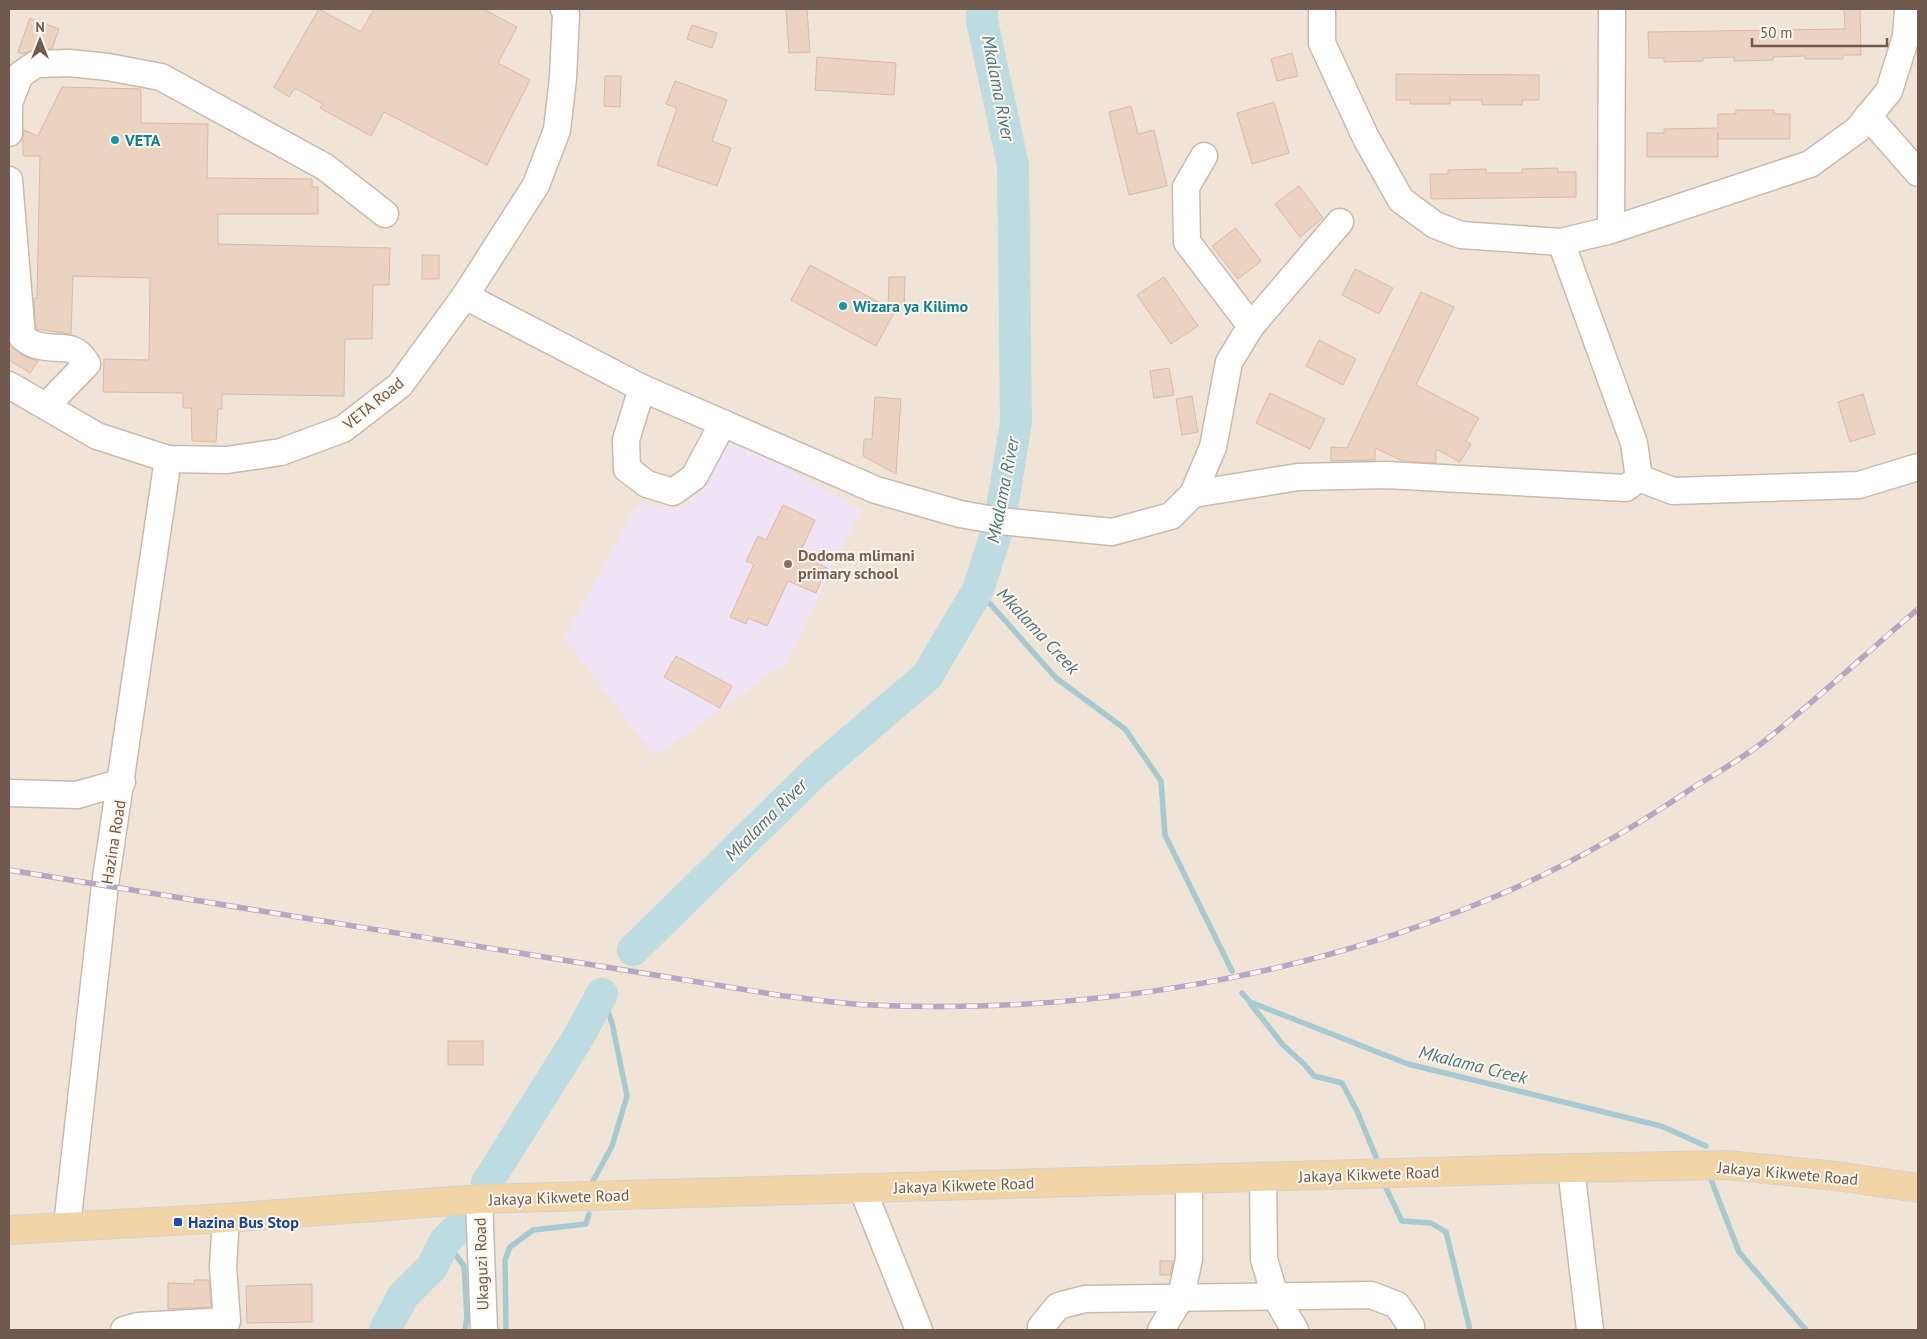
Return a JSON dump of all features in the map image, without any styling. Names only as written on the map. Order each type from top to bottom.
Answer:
[{"type":"main road","name":"Jakaya Kikwete Road","points":[[9,1230],[226,1218],[479,1199],[1571,1168],[1727,1165],[1800,1172],[1918,1188]]},
{"type":"street","name":"VETA Road","points":[[9,385],[97,436],[168,459],[227,460],[281,452],[343,429],[400,385],[465,296],[536,185],[557,130],[563,78],[566,14],[564,9]]},
{"type":"street","points":[[1322,9],[1322,43],[1366,138],[1401,200],[1435,225],[1461,235],[1561,242],[1611,230],[1810,164],[1857,130],[1890,90],[1906,37],[1908,9]]},
{"type":"street","points":[[1611,230],[1612,9]]},
{"type":"street","points":[[9,133],[9,103],[20,75],[36,64],[69,63],[108,67],[161,77],[325,167],[385,214]]},
{"type":"street","points":[[1868,116],[1918,173]]},
{"type":"street","points":[[1204,156],[1186,187],[1188,242],[1251,326]]},
{"type":"street","points":[[9,180],[22,337],[36,345],[72,349],[81,354],[87,364],[46,406]]},
{"type":"street","points":[[465,296],[642,388],[876,490],[960,514],[1000,521],[1112,532],[1171,516],[1193,494],[1213,447],[1229,362],[1251,326],[1340,222]]},
{"type":"street","points":[[1561,242],[1634,443],[1639,478]]},
{"type":"street","points":[[642,388],[626,440],[627,469],[647,484],[673,492],[694,477],[722,423]]},
{"type":"street","name":"Hazina Road","points":[[67,1226],[105,885],[122,782],[168,459]]},
{"type":"street","points":[[1639,478],[1673,491],[1859,485],[1918,467]]},
{"type":"street","points":[[1193,494],[1242,484],[1298,477],[1386,474],[1626,488],[1639,478]]},
{"type":"street","points":[[9,793],[77,795],[122,782]]},
{"type":"street","points":[[1571,1168],[1590,1330]]},
{"type":"street","points":[[1263,1177],[1264,1259],[1275,1296],[1295,1330]]},
{"type":"street","points":[[1161,1330],[1181,1297],[1189,1259],[1189,1179]]},
{"type":"street","points":[[862,1188],[919,1330]]},
{"type":"street","name":"Ukaguzi Road","points":[[479,1199],[484,1330]]},
{"type":"street","points":[[134,1329],[226,1326],[223,1267],[226,1218]]},
{"type":"street","points":[[1042,1330],[1041,1327],[1058,1306],[1085,1299],[1371,1295],[1398,1304],[1411,1330]]},
{"type":"shaded area","points":[[9,9],[1918,9],[1918,1330],[9,1330]]},
{"type":"shaded area","points":[[732,437],[861,509],[787,662],[655,756],[564,638],[633,512],[642,502],[674,510],[701,492]]},
{"type":"building","points":[[319,9],[361,32],[374,9],[483,9],[517,27],[498,63],[530,80],[487,165],[384,112],[371,136],[320,108],[323,104],[297,89],[294,89],[289,97],[274,87]]},
{"type":"building","points":[[786,9],[807,9],[810,52],[789,53]]},
{"type":"building","points":[[1844,9],[1860,9],[1861,55],[1843,55],[1843,59],[1805,59],[1805,56],[1773,57],[1773,60],[1734,61],[1734,57],[1703,58],[1703,61],[1664,62],[1664,58],[1649,58],[1648,32],[1845,29]]},
{"type":"building","points":[[30,18],[59,29],[52,49],[35,49],[23,54],[18,52]]},
{"type":"building","points":[[692,25],[717,33],[712,48],[687,39]]},
{"type":"building","points":[[1292,53],[1298,76],[1277,81],[1271,59]]},
{"type":"building","points":[[817,57],[896,63],[894,95],[815,90]]},
{"type":"building","points":[[1396,74],[1539,75],[1539,100],[1522,100],[1522,105],[1482,105],[1482,100],[1450,100],[1450,104],[1410,104],[1410,100],[1396,100]]},
{"type":"building","points":[[605,76],[621,76],[620,107],[604,106]]},
{"type":"building","points":[[675,81],[727,100],[712,141],[731,148],[717,186],[657,165],[677,108],[666,104]]},
{"type":"building","points":[[62,87],[141,89],[141,123],[208,124],[207,178],[312,179],[312,187],[318,187],[318,214],[218,214],[218,244],[390,248],[389,285],[373,285],[372,339],[345,339],[344,396],[222,394],[222,409],[218,409],[216,442],[192,441],[191,408],[183,408],[183,393],[103,392],[104,359],[149,360],[150,278],[73,276],[71,334],[36,329],[34,298],[37,298],[40,156],[23,156],[23,137],[24,130],[38,136]]},
{"type":"building","points":[[1274,102],[1289,153],[1252,164],[1237,113]]},
{"type":"building","points":[[1131,106],[1138,134],[1154,130],[1167,186],[1129,195],[1109,112]]},
{"type":"building","points":[[1736,110],[1774,110],[1774,114],[1790,114],[1790,139],[1718,139],[1718,157],[1647,157],[1647,133],[1664,133],[1664,129],[1718,128],[1718,114],[1736,114]]},
{"type":"building","points":[[1558,168],[1558,172],[1576,172],[1576,197],[1431,199],[1430,174],[1448,174],[1448,170],[1486,169],[1486,173],[1522,173],[1522,169]]},
{"type":"building","points":[[1299,186],[1323,218],[1300,237],[1275,204]]},
{"type":"building","points":[[1236,228],[1261,261],[1238,279],[1212,246]]},
{"type":"building","points":[[422,255],[439,255],[439,279],[422,279]]},
{"type":"building","name":"Wizara ya Kilimo","points":[[810,265],[895,311],[876,346],[791,300]]},
{"type":"building","points":[[1355,269],[1393,288],[1379,314],[1342,295]]},
{"type":"building","points":[[889,277],[905,277],[904,306],[888,306]]},
{"type":"building","points":[[1164,277],[1198,326],[1171,344],[1137,295]]},
{"type":"building","points":[[1421,292],[1454,307],[1416,385],[1479,418],[1466,441],[1471,444],[1460,462],[1436,449],[1436,463],[1403,461],[1375,448],[1375,460],[1331,461],[1331,447],[1347,448]]},
{"type":"building","points":[[1319,340],[1356,359],[1343,385],[1306,366]]},
{"type":"building","points":[[9,344],[23,356],[38,361],[30,373],[9,360]]},
{"type":"building","points":[[1169,368],[1174,395],[1154,398],[1150,371]]},
{"type":"building","points":[[1270,393],[1325,419],[1310,449],[1256,423]]},
{"type":"building","points":[[1863,394],[1875,434],[1850,442],[1838,402]]},
{"type":"building","points":[[1192,396],[1198,432],[1182,435],[1176,399]]},
{"type":"building","points":[[875,397],[901,399],[896,474],[863,456],[864,439],[872,439]]},
{"type":"building","points":[[783,505],[815,520],[799,555],[827,568],[816,593],[788,581],[767,626],[748,618],[746,624],[730,617],[754,564],[746,561],[758,536],[766,540]]},
{"type":"building","points":[[676,656],[732,686],[720,708],[664,677]]},
{"type":"building","points":[[448,1041],[483,1041],[483,1065],[448,1065]]},
{"type":"building","points":[[1160,1261],[1173,1261],[1170,1275],[1160,1275]]},
{"type":"building","points":[[194,1280],[209,1280],[211,1307],[168,1309],[168,1283],[194,1284]]},
{"type":"building","points":[[312,1284],[312,1322],[247,1323],[246,1286]]},
{"type":"waterway","name":"Mkalama River","points":[[633,950],[816,771],[927,676],[978,590],[1000,521],[1016,422],[1013,165],[982,21],[982,9]]},
{"type":"waterway","name":"Mkalama Creek","points":[[978,590],[1056,678],[1125,729],[1161,781],[1165,835],[1232,971]]},
{"type":"waterway","name":"Mkalama Creek","points":[[1242,993],[1250,1002],[1408,1064],[1661,1126],[1706,1146]]},
{"type":"waterway","points":[[593,1181],[612,1146],[627,1096],[612,1023],[602,994]]},
{"type":"waterway","name":"Mkalama River","points":[[487,1183],[576,1041],[602,994]]},
{"type":"waterway","points":[[1250,1003],[1283,1045],[1314,1076],[1342,1083],[1357,1111],[1376,1157]]},
{"type":"waterway","name":"Mkalama Creek","points":[[1710,1177],[1739,1252],[1806,1330]]},
{"type":"waterway","points":[[1385,1186],[1402,1221],[1431,1223],[1446,1232],[1470,1330]]},
{"type":"waterway","points":[[506,1330],[505,1260],[510,1247],[533,1230],[586,1224],[589,1214]]},
{"type":"waterway","name":"Mkalama River","points":[[385,1330],[403,1296],[432,1267],[445,1241],[461,1225]]},
{"type":"waterway","points":[[445,1241],[464,1266],[467,1317],[465,1330]]},
{"type":"railway","points":[[9,870],[784,996],[838,1003],[953,1006],[1035,1003],[1118,996],[1200,984],[1281,967],[1361,945],[1439,919],[1538,877],[1585,854],[1651,815],[1754,749],[1802,711],[1918,609]]},
{"type":"place","name":"VETA","points":[[115,140]]},
{"type":"place","name":"Wizara ya Kilimo","points":[[843,306]]},
{"type":"place","name":"Dodoma mlimani primary school","points":[[788,564]]},
{"type":"place","name":"Hazina Bus Stop","points":[[178,1222]]}]
